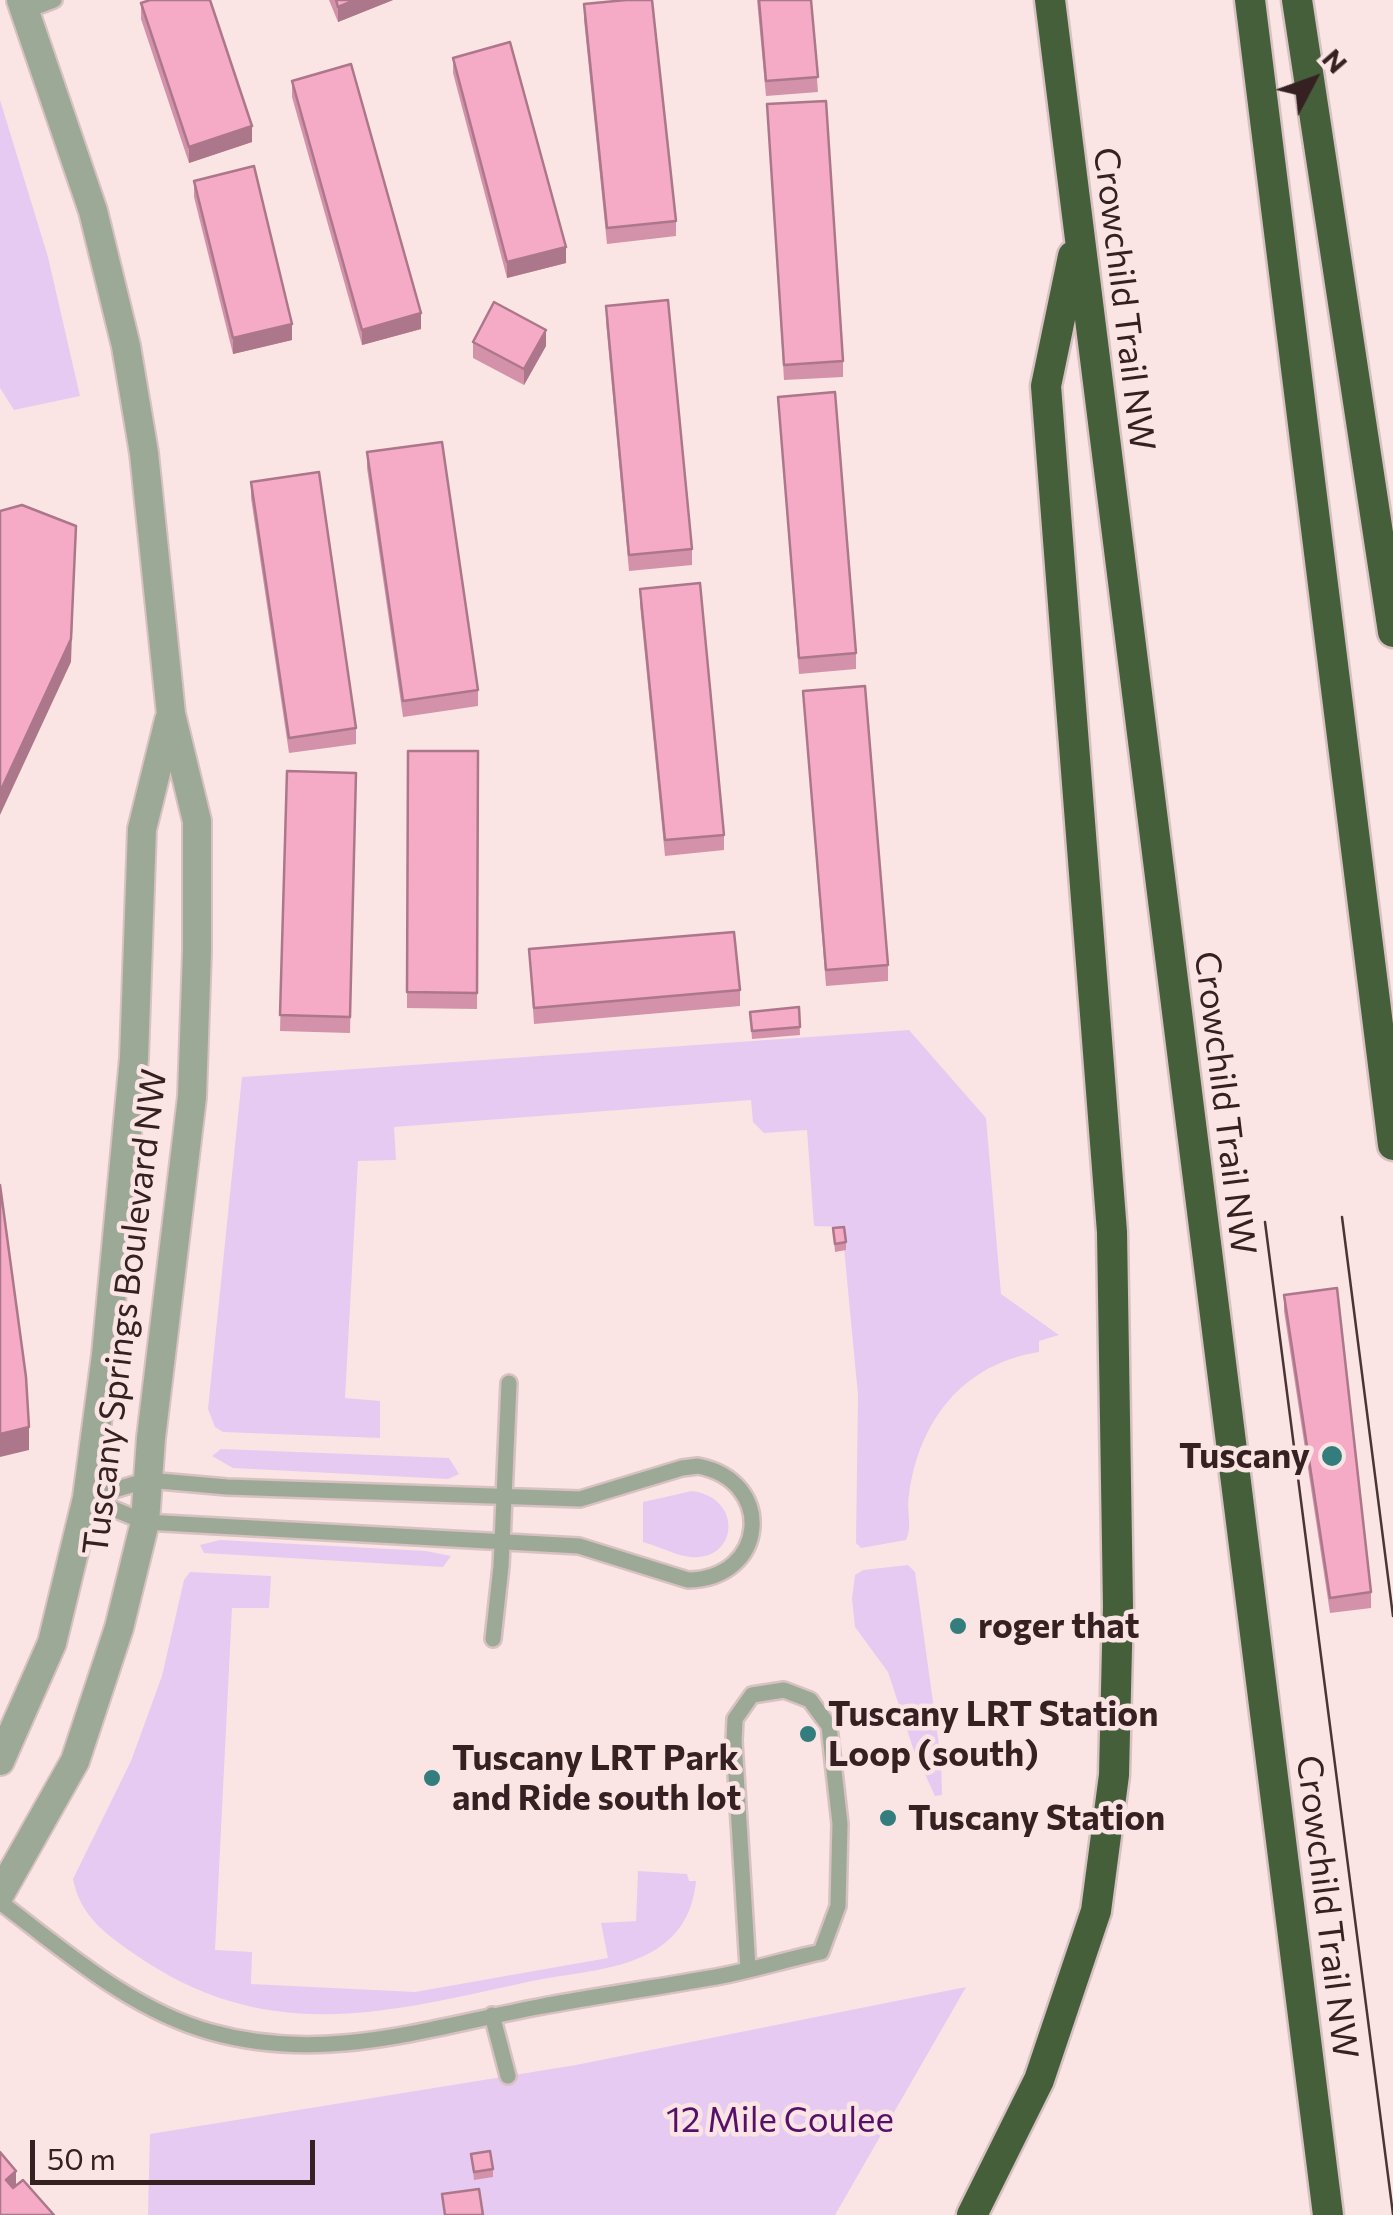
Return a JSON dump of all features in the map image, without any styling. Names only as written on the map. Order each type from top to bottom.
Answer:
[{"type":"highway","name":"Crowchild Trail NW","points":[[1050,0],[1328,2215]]},
{"type":"highway","points":[[1250,0],[1393,1145]]},
{"type":"highway","points":[[1297,0],[1393,632]]},
{"type":"highway","points":[[972,2215],[1039,2080],[1096,1911],[1114,1775],[1118,1606],[1112,1232],[1046,386],[1077,234]]},
{"type":"street","name":"Tuscany Springs Boulevard NW","points":[[0,1894],[75,1761],[119,1628],[145,1522],[192,1097],[197,951],[196,821],[171,714],[144,453],[126,346],[93,210],[23,6]]},
{"type":"street","name":"Tuscany Springs Boulevard NW","points":[[0,1761],[52,1643],[88,1498],[106,1355],[134,1058],[142,828],[171,714]]},
{"type":"lane","points":[[23,6],[54,0]]},
{"type":"lane","points":[[493,1639],[509,1383]]},
{"type":"lane","points":[[698,1466],[729,1478],[748,1503],[752,1519],[745,1552],[721,1575],[688,1580],[578,1546],[145,1522],[88,1498],[148,1480],[227,1487],[580,1499],[698,1466]]},
{"type":"lane","points":[[0,1902],[132,1999],[210,2032],[297,2047],[378,2042],[640,1987],[713,1978],[820,1952],[838,1906],[840,1824],[830,1726],[810,1700],[784,1690],[752,1695],[735,1719],[735,1780],[748,1968]]},
{"type":"lane","points":[[492,2016],[508,2076]]},
{"type":"green space","points":[[0,100],[48,257],[80,396],[14,410],[0,388]]},
{"type":"green space","points":[[909,1030],[986,1118],[1001,1294],[1059,1335],[1039,1341],[1039,1352],[988,1369],[967,1383],[934,1420],[914,1468],[906,1540],[861,1548],[856,1543],[858,1395],[842,1227],[814,1226],[807,1130],[764,1133],[753,1122],[751,1100],[394,1127],[396,1160],[358,1161],[345,1398],[380,1401],[380,1438],[223,1432],[215,1427],[208,1409],[242,1077]]},
{"type":"green space","points":[[221,1449],[449,1458],[459,1474],[448,1479],[233,1468],[212,1456]]},
{"type":"green space","points":[[692,1491],[709,1496],[727,1516],[725,1540],[718,1550],[690,1557],[643,1542],[643,1502]]},
{"type":"green space","points":[[220,1540],[426,1551],[451,1556],[443,1567],[204,1553],[200,1545]]},
{"type":"green space","points":[[908,1565],[915,1572],[941,1760],[942,1795],[935,1796],[913,1748],[888,1672],[855,1627],[855,1575],[863,1570]]},
{"type":"green space","points":[[190,1572],[271,1576],[269,1608],[232,1608],[215,1950],[252,1952],[251,1984],[415,1992],[608,1958],[601,1923],[636,1921],[638,1871],[687,1874],[689,1881],[696,1881],[689,1912],[679,1929],[655,1950],[613,1966],[430,2003],[330,2014],[281,2012],[232,2002],[183,1983],[122,1946],[87,1913],[73,1879],[131,1761],[162,1676],[184,1580]]},
{"type":"green space","name":"12 Mile Coulee","points":[[966,1987],[835,2215],[148,2215],[150,2134],[576,2065]]},
{"type":"building","points":[[210,0],[252,126],[189,147],[141,3]]},
{"type":"building","points":[[336,0],[355,0],[338,7]]},
{"type":"building","points":[[652,0],[676,221],[607,228],[584,4]]},
{"type":"building","points":[[759,0],[811,0],[818,77],[766,81]]},
{"type":"building","points":[[510,42],[566,247],[507,262],[453,58]]},
{"type":"building","points":[[351,64],[421,313],[362,330],[292,81]]},
{"type":"building","points":[[826,101],[843,361],[784,365],[767,104]]},
{"type":"building","points":[[254,166],[292,324],[233,338],[194,181]]},
{"type":"building","points":[[668,300],[692,549],[629,555],[606,306]]},
{"type":"building","points":[[494,302],[546,330],[524,369],[473,342]]},
{"type":"building","points":[[835,392],[856,653],[799,658],[778,397]]},
{"type":"building","points":[[442,442],[478,690],[403,701],[367,452]]},
{"type":"building","points":[[319,472],[356,728],[289,738],[251,482]]},
{"type":"building","points":[[22,505],[76,526],[71,639],[0,792],[0,511]]},
{"type":"building","points":[[700,583],[724,835],[665,840],[640,589]]},
{"type":"building","points":[[865,686],[888,965],[826,970],[803,691]]},
{"type":"building","points":[[408,751],[478,751],[477,993],[407,992]]},
{"type":"building","points":[[287,771],[356,773],[350,1017],[280,1015]]},
{"type":"building","points":[[734,932],[740,990],[534,1008],[529,949]]},
{"type":"building","points":[[799,1007],[800,1027],[752,1031],[750,1012]]},
{"type":"building","points":[[0,1185],[29,1427],[0,1434]]},
{"type":"building","points":[[844,1227],[846,1242],[835,1244],[833,1228]]},
{"type":"building","name":"Tuscany","points":[[1337,1288],[1371,1592],[1330,1598],[1284,1295]]},
{"type":"building","points":[[490,2151],[493,2169],[474,2172],[471,2154]]},
{"type":"building","points":[[0,2152],[16,2171],[6,2180],[13,2188],[23,2180],[54,2215],[0,2215]]},
{"type":"building","points":[[479,2189],[483,2215],[445,2215],[442,2194]]},
{"type":"tram line","points":[[1342,1217],[1393,1616]]},
{"type":"tram line","points":[[1265,1222],[1393,2214]]},
{"type":"place","name":"Tuscany","points":[[1332,1456]]},
{"type":"place","name":"roger that","points":[[958,1626]]},
{"type":"place","name":"Tuscany LRT Station Loop (south)","points":[[808,1734]]},
{"type":"place","name":"Tuscany LRT Park and Ride south lot","points":[[432,1778]]},
{"type":"place","name":"Tuscany Station","points":[[888,1818]]}]
